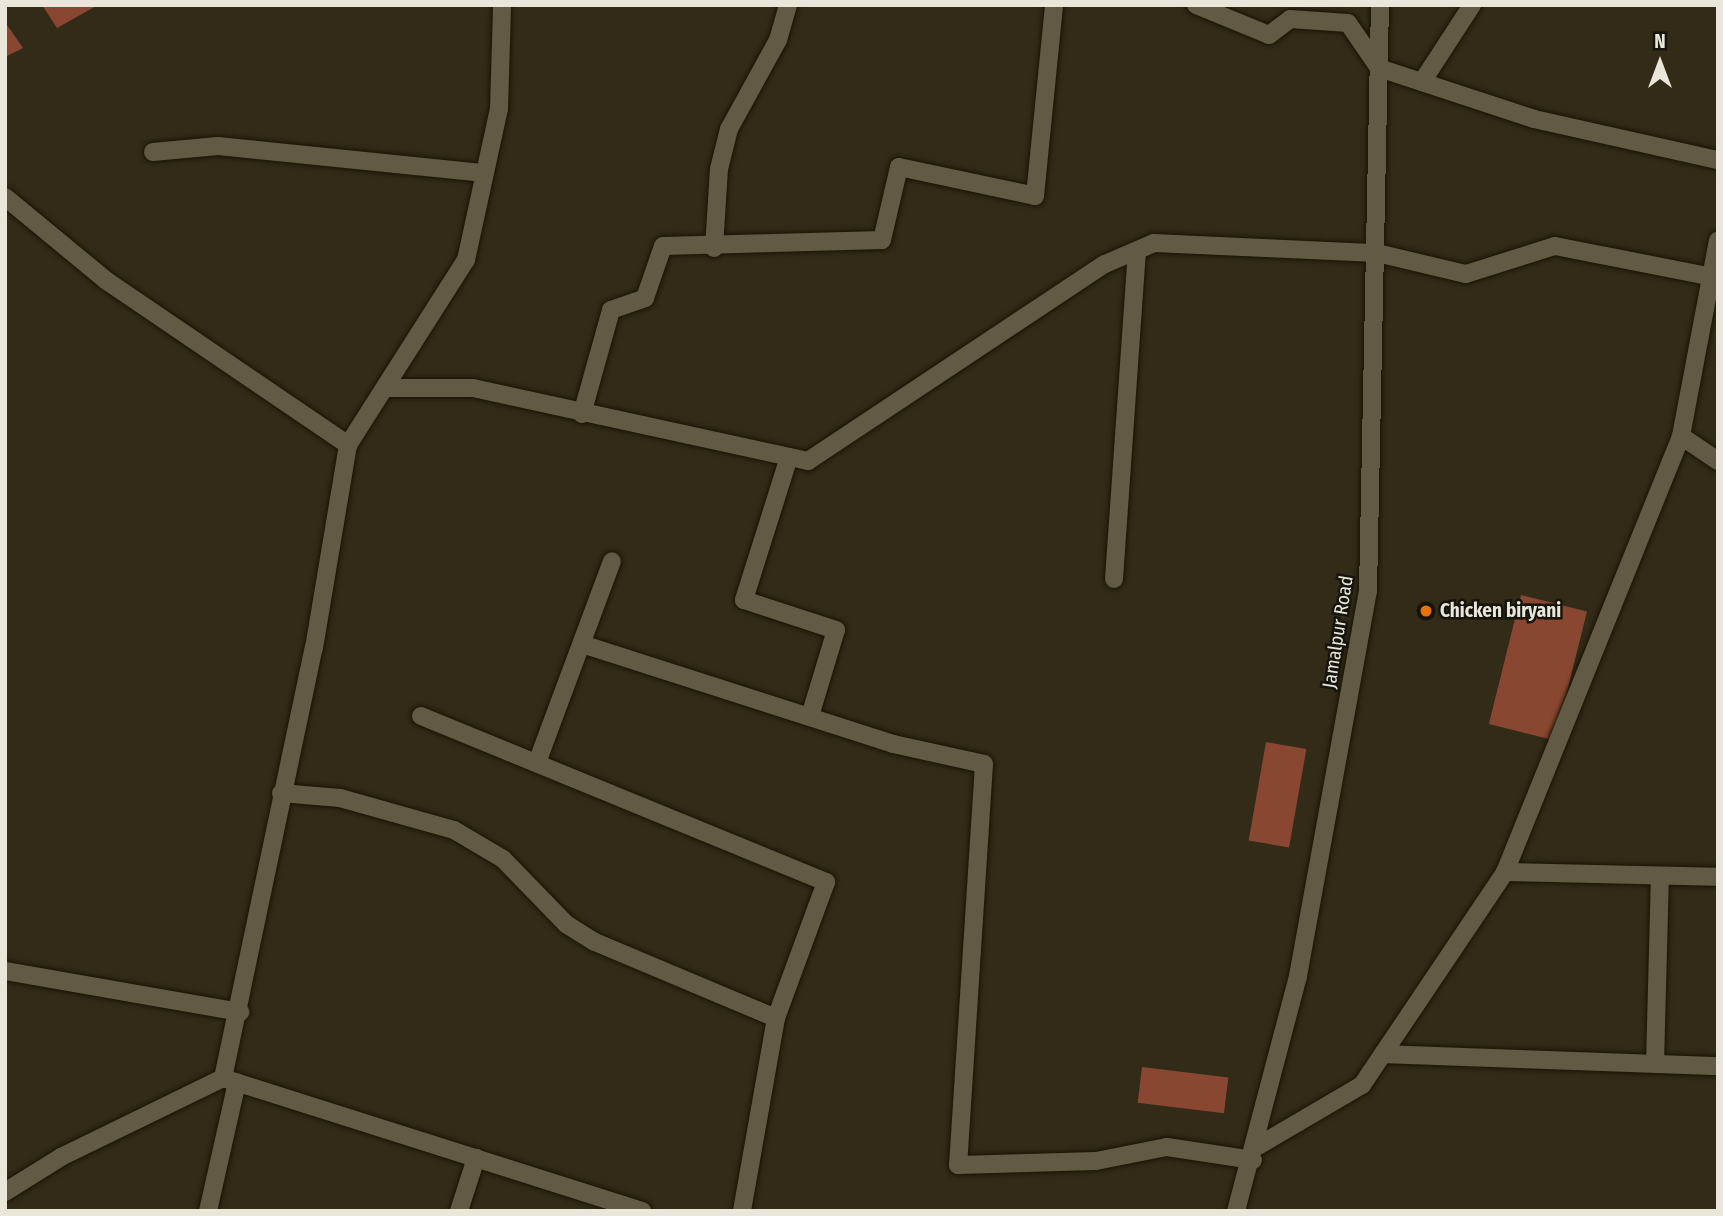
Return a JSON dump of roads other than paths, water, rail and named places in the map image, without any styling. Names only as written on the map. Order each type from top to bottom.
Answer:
[{"type":"street","points":[[208,1211],[240,1012],[281,793],[314,648],[348,445],[388,388],[466,260],[499,110],[502,5]]},
{"type":"street","points":[[714,248],[729,129],[778,40],[788,5]]},
{"type":"street","points":[[582,414],[611,310],[645,298],[663,246],[714,248],[881,240],[899,167],[1035,196],[1054,5]]},
{"type":"street","points":[[1196,5],[1269,35],[1290,19],[1348,23],[1379,68],[1534,118],[1718,160]]},
{"type":"street","name":"Jamalpur Road","points":[[1236,1211],[1255,1153],[1298,976],[1368,591],[1380,5]]},
{"type":"street","points":[[1422,82],[1472,5]]},
{"type":"street","points":[[153,152],[218,146],[485,173]]},
{"type":"street","points":[[5,197],[107,281],[348,445]]},
{"type":"street","points":[[585,645],[893,744],[984,764],[958,1165],[1096,1161],[1167,1147],[1255,1153],[1362,1085],[1504,872],[1681,436],[1714,277],[1718,240]]},
{"type":"street","points":[[388,388],[473,388],[582,414],[808,461],[1105,264],[1154,243],[1377,253],[1466,274],[1555,246],[1714,277]]},
{"type":"street","points":[[1114,579],[1137,251]]},
{"type":"street","points":[[1681,436],[1718,461]]},
{"type":"street","points":[[789,457],[744,600],[836,630],[810,716]]},
{"type":"street","points":[[538,760],[585,645],[612,561]]},
{"type":"street","points":[[421,716],[538,760],[826,882],[776,1018],[742,1211]]},
{"type":"street","points":[[281,793],[340,798],[454,830],[503,859],[566,924],[595,942],[776,1018]]},
{"type":"street","points":[[1504,872],[1660,878],[1718,877]]},
{"type":"street","points":[[1655,1064],[1660,878]]},
{"type":"street","points":[[5,971],[240,1012]]},
{"type":"street","points":[[1383,1054],[1718,1066]]},
{"type":"street","points":[[5,1192],[61,1157],[230,1080],[476,1158],[599,1204],[642,1211]]},
{"type":"street","points":[[459,1211],[476,1158]]},
{"type":"place","name":"Chicken biryani","points":[[1426,611]]}]
